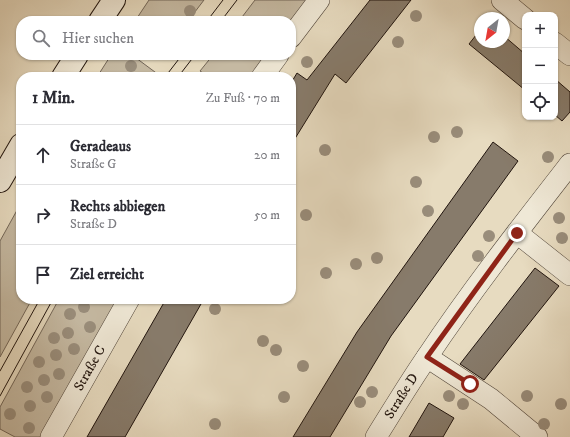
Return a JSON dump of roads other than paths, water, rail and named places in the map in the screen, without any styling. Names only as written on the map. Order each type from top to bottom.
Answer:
[{"type":"main road","points":[[103,16],[114,0]]},
{"type":"main road","points":[[66,72],[74,60]]},
{"type":"main road","points":[[0,181],[16,154]]},
{"type":"street","points":[[296,30],[319,0]]},
{"type":"street","points":[[502,0],[522,17]]},
{"type":"street","points":[[558,45],[570,54]]},
{"type":"street","points":[[266,72],[274,60]]},
{"type":"street","name":"Straße D","points":[[376,437],[427,357],[517,233],[570,164]]},
{"type":"street","points":[[517,233],[570,275]]},
{"type":"street","name":"Straße C","points":[[50,437],[126,304]]},
{"type":"street","points":[[427,357],[486,395],[537,437]]},
{"type":"tram line","points":[[211,16],[223,0]]},
{"type":"tram line","points":[[225,16],[237,0]]},
{"type":"tram line","points":[[169,72],[178,60]]},
{"type":"tram line","points":[[182,72],[191,60]]},
{"type":"tram line","points":[[0,371],[37,304]]},
{"type":"tram line","points":[[0,396],[50,304]]}]
